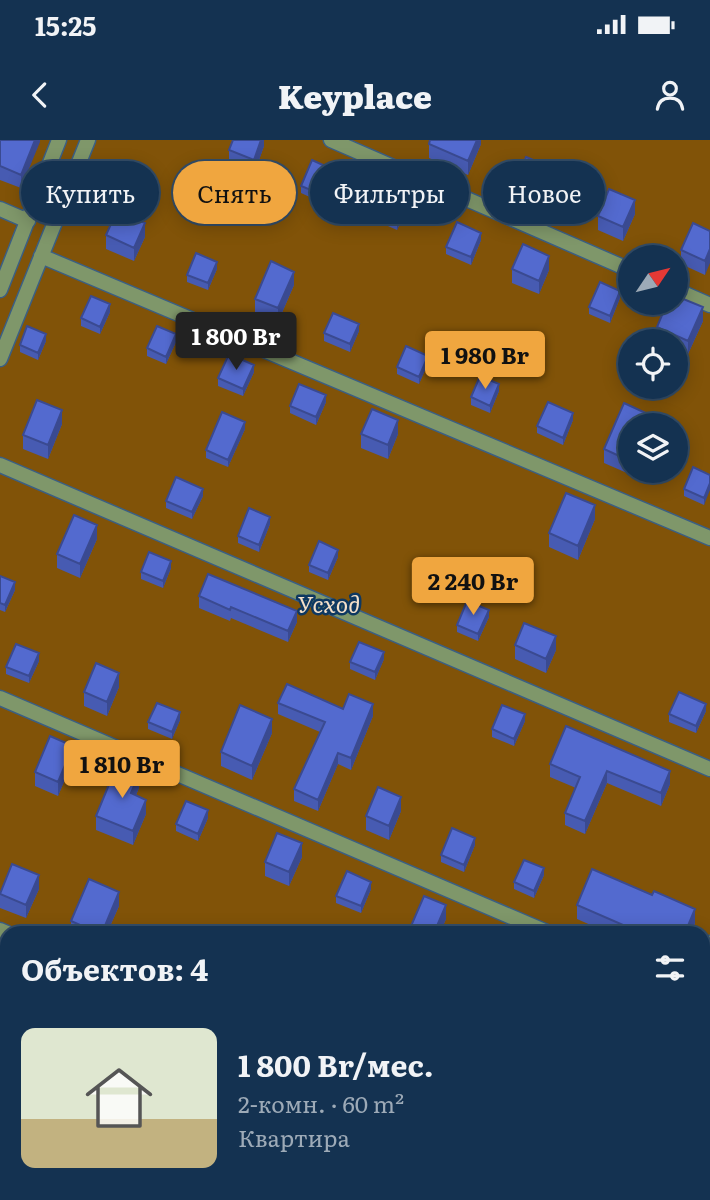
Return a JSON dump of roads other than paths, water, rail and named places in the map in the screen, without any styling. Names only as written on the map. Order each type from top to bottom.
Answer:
[{"type":"street","points":[[52,161],[60,140]]},
{"type":"street","points":[[0,359],[89,140]]},
{"type":"street","points":[[331,140],[618,265]]},
{"type":"street","points":[[0,209],[21,218]]},
{"type":"street","points":[[0,290],[27,224]]},
{"type":"street","points":[[41,256],[710,538]]},
{"type":"street","points":[[688,295],[710,305]]},
{"type":"street","points":[[0,466],[710,769]]},
{"type":"street","points":[[0,698],[534,926]]},
{"type":"park label","name":"Усход","points":[[329,603]]}]
